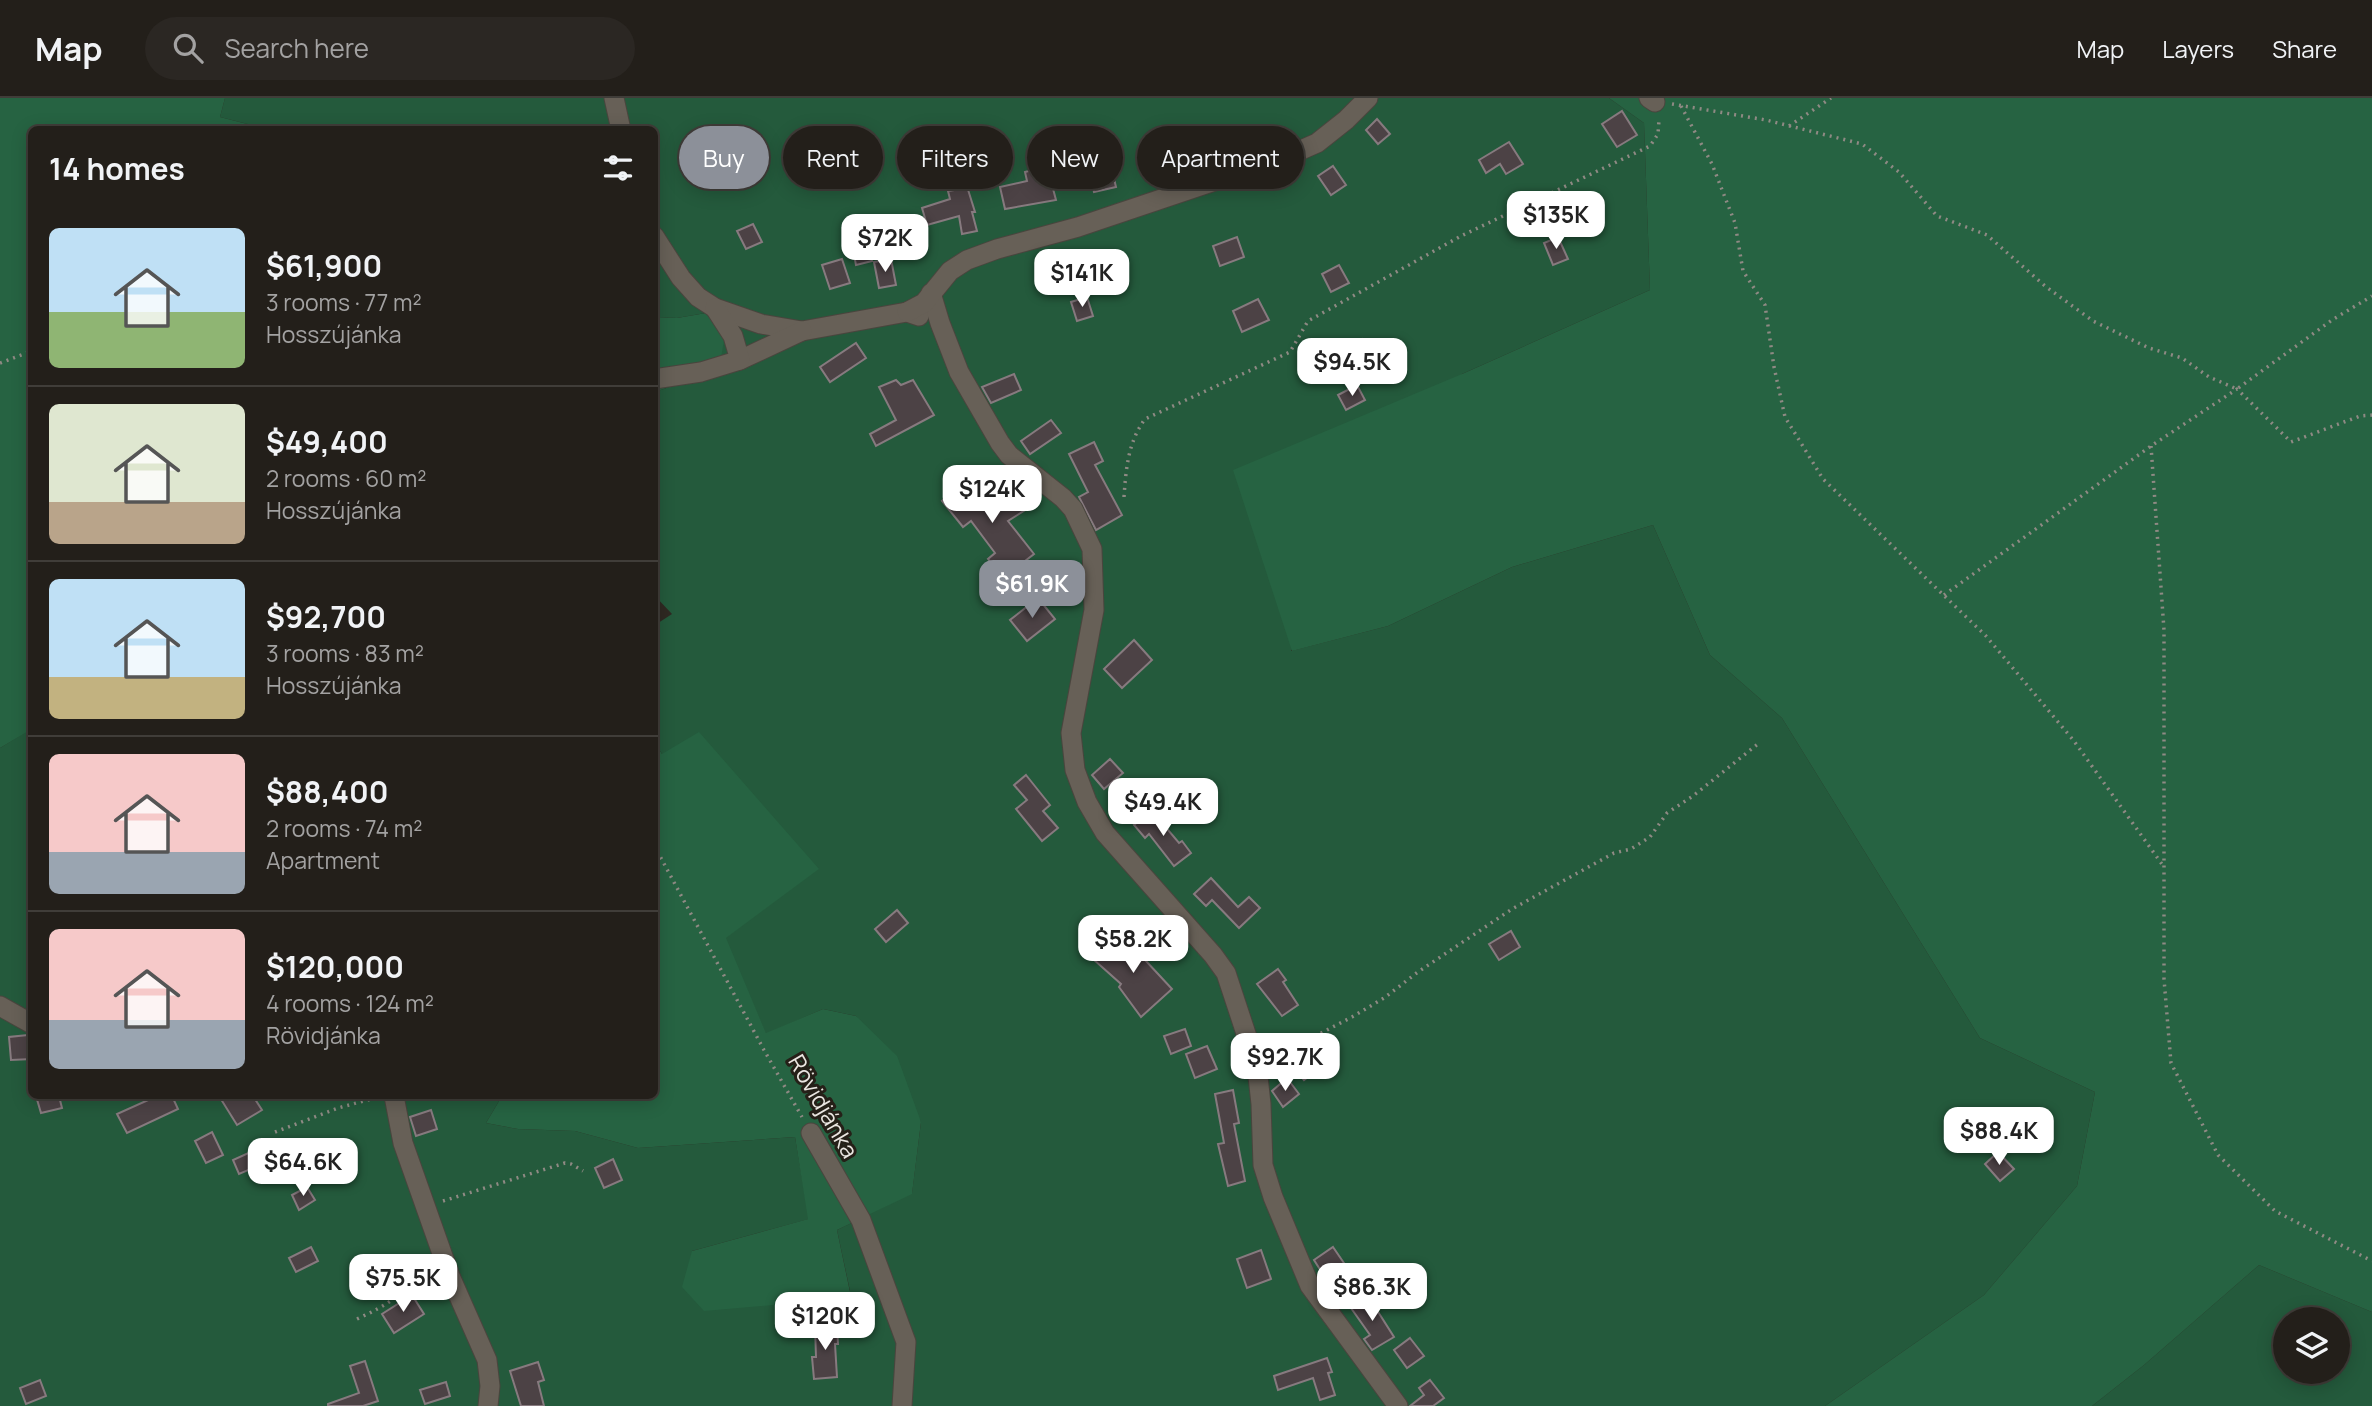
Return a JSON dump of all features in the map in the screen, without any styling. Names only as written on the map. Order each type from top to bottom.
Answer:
[{"type":"street","points":[[614,98],[620,126]]},
{"type":"street","points":[[658,378],[701,372],[740,360],[802,331],[907,312],[924,303],[950,271],[967,260],[1078,227],[1283,158],[1317,142],[1346,120],[1368,98]]},
{"type":"street","points":[[658,242],[681,278],[698,297],[715,309],[761,324],[802,331]]},
{"type":"street","points":[[932,293],[958,372],[1000,443],[1009,455],[1063,498],[1073,509],[1088,537],[1094,557],[1094,610],[1071,733],[1075,770],[1087,802],[1105,833],[1226,973],[1257,1067],[1263,1166],[1273,1197],[1310,1286],[1398,1406]]},
{"type":"street","points":[[715,309],[733,336],[740,360]]},
{"type":"street","points":[[907,312],[940,323]]},
{"type":"street","points":[[0,1006],[28,1022]]},
{"type":"street","points":[[395,1099],[403,1143],[425,1207],[450,1276],[487,1360],[490,1386],[488,1406]]},
{"type":"street","name":"Rövidjánka","points":[[811,1133],[861,1220],[906,1342],[902,1406]]},
{"type":"path","points":[[1789,126],[1831,98]]},
{"type":"path","points":[[1124,497],[1126,468],[1132,445],[1138,428],[1145,419],[1290,352],[1308,321],[1461,236],[1650,146],[1660,126],[1652,100],[1789,126],[1862,144],[1899,172],[1937,216],[1987,235],[2045,286],[2093,321],[2149,348],[2182,358],[2209,377],[2237,389],[2291,442],[2360,416],[2372,415]]},
{"type":"path","points":[[1681,106],[1712,164],[1735,223],[1743,271],[1765,305],[1785,417],[1823,478],[1986,636],[2074,741],[2164,867]]},
{"type":"path","points":[[1944,595],[2151,446],[2237,389],[2332,320],[2372,296]]},
{"type":"path","points":[[0,363],[28,352]]},
{"type":"path","points":[[2151,446],[2164,630],[2164,979],[2171,1063],[2218,1155],[2275,1211],[2372,1261]]},
{"type":"path","points":[[1257,1067],[1384,998],[1513,909],[1614,853],[1631,849],[1650,837],[1667,813],[1693,796],[1759,743]]},
{"type":"path","name":"Rövidjánka","points":[[658,852],[811,1133]]},
{"type":"path","points":[[275,1132],[338,1108],[372,1099]]},
{"type":"path","points":[[425,1207],[565,1163],[583,1171]]},
{"type":"path","points":[[357,1319],[385,1306],[405,1291],[417,1278],[436,1237]]},
{"type":"green space","points":[[0,98],[225,98],[220,117],[255,126],[28,126],[28,731],[0,748]]},
{"type":"green space","points":[[225,98],[1609,98],[1644,123],[1650,290],[1462,374],[1291,651],[1388,626],[1512,567],[1653,525],[1710,655],[1782,718],[1980,1038],[2095,1092],[2077,1186],[1984,1295],[1825,1406],[0,1406],[0,748],[28,731],[28,1099],[500,1099],[486,1123],[518,1129],[575,1131],[638,1148],[795,1137],[809,1219],[692,1251],[850,1291],[837,1230],[912,1193],[921,1122],[856,1016],[823,1009],[766,1034],[725,938],[818,869],[662,754],[658,748],[658,623],[672,614],[658,599],[658,391],[719,369],[706,313],[677,318],[658,317],[658,126],[255,126],[220,117]]},
{"type":"green space","points":[[1609,98],[2372,98],[2372,1312],[2259,1265],[2144,1365],[2092,1406],[1825,1406],[1984,1295],[2077,1186],[2095,1092],[1980,1038],[1782,718],[1710,655],[1653,525],[1512,567],[1388,626],[1292,651],[1233,470],[1462,374],[1650,290],[1644,123]]},
{"type":"green space","points":[[706,313],[725,335],[719,369],[658,391],[658,317],[677,318]]},
{"type":"green space","points":[[699,732],[819,869],[726,938],[766,1033],[823,1009],[856,1016],[897,1056],[921,1122],[912,1194],[837,1230],[850,1292],[808,1302],[704,1311],[682,1287],[692,1251],[808,1219],[795,1137],[638,1148],[575,1131],[518,1129],[486,1123],[500,1099],[658,1099],[658,748],[662,754]]},
{"type":"green space","points":[[2259,1265],[2372,1312],[2372,1406],[2092,1406],[2144,1365]]},
{"type":"building","points":[[1622,111],[1637,135],[1617,147],[1602,124]]},
{"type":"building","points":[[1377,119],[1390,134],[1378,144],[1366,130]]},
{"type":"building","points":[[1509,142],[1523,164],[1506,174],[1500,164],[1486,173],[1479,160]]},
{"type":"building","points":[[1333,166],[1346,185],[1331,195],[1318,176]]},
{"type":"building","points":[[1027,181],[1027,189],[1053,189],[1056,200],[1005,209],[1000,189],[1013,189],[1013,184]]},
{"type":"building","points":[[968,189],[975,212],[972,212],[977,231],[962,234],[959,216],[927,225],[922,208],[950,199],[948,191]]},
{"type":"building","points":[[753,224],[762,242],[746,249],[737,231]]},
{"type":"building","points":[[920,231],[925,250],[907,255],[902,236]]},
{"type":"building","points":[[1237,237],[1244,257],[1220,266],[1213,246]]},
{"type":"building","points":[[1558,237],[1568,259],[1553,265],[1544,243]]},
{"type":"building","points":[[867,241],[872,261],[856,265],[852,245]]},
{"type":"building","points":[[842,259],[850,283],[830,289],[822,265]]},
{"type":"building","points":[[891,259],[896,285],[879,288],[874,262]]},
{"type":"building","points":[[1339,265],[1349,283],[1331,292],[1322,274]]},
{"type":"building","points":[[1087,297],[1093,316],[1077,321],[1071,302]]},
{"type":"building","points":[[1258,299],[1269,320],[1242,332],[1233,311]]},
{"type":"building","points":[[1362,339],[1373,356],[1352,369],[1341,352]]},
{"type":"building","points":[[856,343],[866,358],[830,382],[820,367]]},
{"type":"building","points":[[1014,374],[1021,390],[991,403],[982,387]]},
{"type":"building","points":[[896,380],[901,385],[913,380],[934,415],[876,446],[870,434],[896,420],[879,387]]},
{"type":"building","points":[[1357,385],[1365,400],[1346,410],[1338,395]]},
{"type":"building","points":[[1051,420],[1061,433],[1030,454],[1021,441]]},
{"type":"building","points":[[1094,442],[1103,461],[1095,465],[1122,515],[1096,530],[1079,497],[1088,492],[1069,454]]},
{"type":"building","points":[[970,478],[995,509],[1022,493],[1030,507],[1008,521],[1034,554],[1003,578],[988,559],[995,553],[971,521],[963,527],[942,501]]},
{"type":"building","points":[[1038,598],[1055,619],[1027,641],[1010,620]]},
{"type":"building","points":[[1134,640],[1152,660],[1122,688],[1104,669]]},
{"type":"building","points":[[1110,759],[1123,773],[1104,789],[1092,775]]},
{"type":"building","points":[[1026,775],[1050,805],[1043,811],[1058,828],[1042,841],[1016,809],[1027,800],[1014,785]]},
{"type":"building","points":[[1152,811],[1191,853],[1174,866],[1149,834],[1145,838],[1134,825]]},
{"type":"building","points":[[1211,878],[1238,907],[1249,897],[1260,908],[1239,928],[1212,900],[1206,906],[1194,894]]},
{"type":"building","points":[[897,910],[908,923],[886,942],[875,929]]},
{"type":"building","points":[[1511,931],[1520,947],[1499,960],[1489,944]]},
{"type":"building","points":[[1120,933],[1172,989],[1141,1017],[1119,987],[1121,984],[1093,959]]},
{"type":"building","points":[[1278,969],[1298,1005],[1282,1016],[1257,984]]},
{"type":"building","points":[[1185,1029],[1191,1046],[1171,1054],[1164,1036]]},
{"type":"building","points":[[28,1035],[28,1059],[11,1060],[9,1037]]},
{"type":"building","points":[[1207,1046],[1217,1069],[1195,1078],[1186,1054]]},
{"type":"building","points":[[1311,1055],[1321,1067],[1304,1080],[1294,1068]]},
{"type":"building","points":[[1287,1078],[1299,1094],[1283,1107],[1272,1091]]},
{"type":"building","points":[[1233,1090],[1239,1123],[1234,1124],[1245,1181],[1228,1186],[1218,1144],[1224,1143],[1215,1094]]},
{"type":"building","points":[[37,1099],[60,1099],[62,1108],[41,1113]]},
{"type":"building","points":[[150,1099],[173,1099],[178,1109],[127,1133],[117,1114]]},
{"type":"building","points":[[221,1099],[255,1099],[262,1110],[237,1125]]},
{"type":"building","points":[[431,1110],[437,1129],[416,1136],[410,1117]]},
{"type":"building","points":[[212,1132],[223,1155],[206,1163],[195,1141]]},
{"type":"building","points":[[264,1146],[267,1162],[239,1174],[233,1160]]},
{"type":"building","points":[[1998,1152],[2014,1169],[2000,1181],[1985,1164]]},
{"type":"building","points":[[613,1159],[622,1180],[604,1188],[595,1168]]},
{"type":"building","points":[[307,1187],[315,1200],[299,1210],[292,1195]]},
{"type":"building","points":[[311,1247],[318,1261],[296,1272],[289,1258]]},
{"type":"building","points":[[1333,1247],[1348,1269],[1328,1282],[1314,1260]]},
{"type":"building","points":[[1261,1250],[1271,1279],[1247,1288],[1237,1259]]},
{"type":"building","points":[[412,1295],[424,1314],[394,1333],[382,1314]]},
{"type":"building","points":[[1368,1296],[1394,1337],[1372,1350],[1364,1339],[1370,1335],[1351,1308]]},
{"type":"building","points":[[837,1325],[837,1377],[814,1379],[812,1357],[816,1357],[815,1326]]},
{"type":"building","points":[[1410,1338],[1424,1356],[1407,1368],[1394,1350]]},
{"type":"building","points":[[1327,1358],[1332,1372],[1328,1373],[1335,1395],[1320,1400],[1313,1378],[1278,1390],[1274,1376]]},
{"type":"building","points":[[365,1361],[378,1401],[363,1406],[328,1406],[359,1393],[350,1366]]},
{"type":"building","points":[[538,1362],[544,1380],[538,1382],[544,1406],[521,1406],[510,1371]]},
{"type":"building","points":[[40,1380],[46,1396],[26,1404],[20,1388]]},
{"type":"building","points":[[1430,1380],[1444,1398],[1433,1406],[1410,1406],[1424,1395],[1419,1388]]},
{"type":"building","points":[[446,1382],[450,1396],[425,1404],[420,1390]]}]
